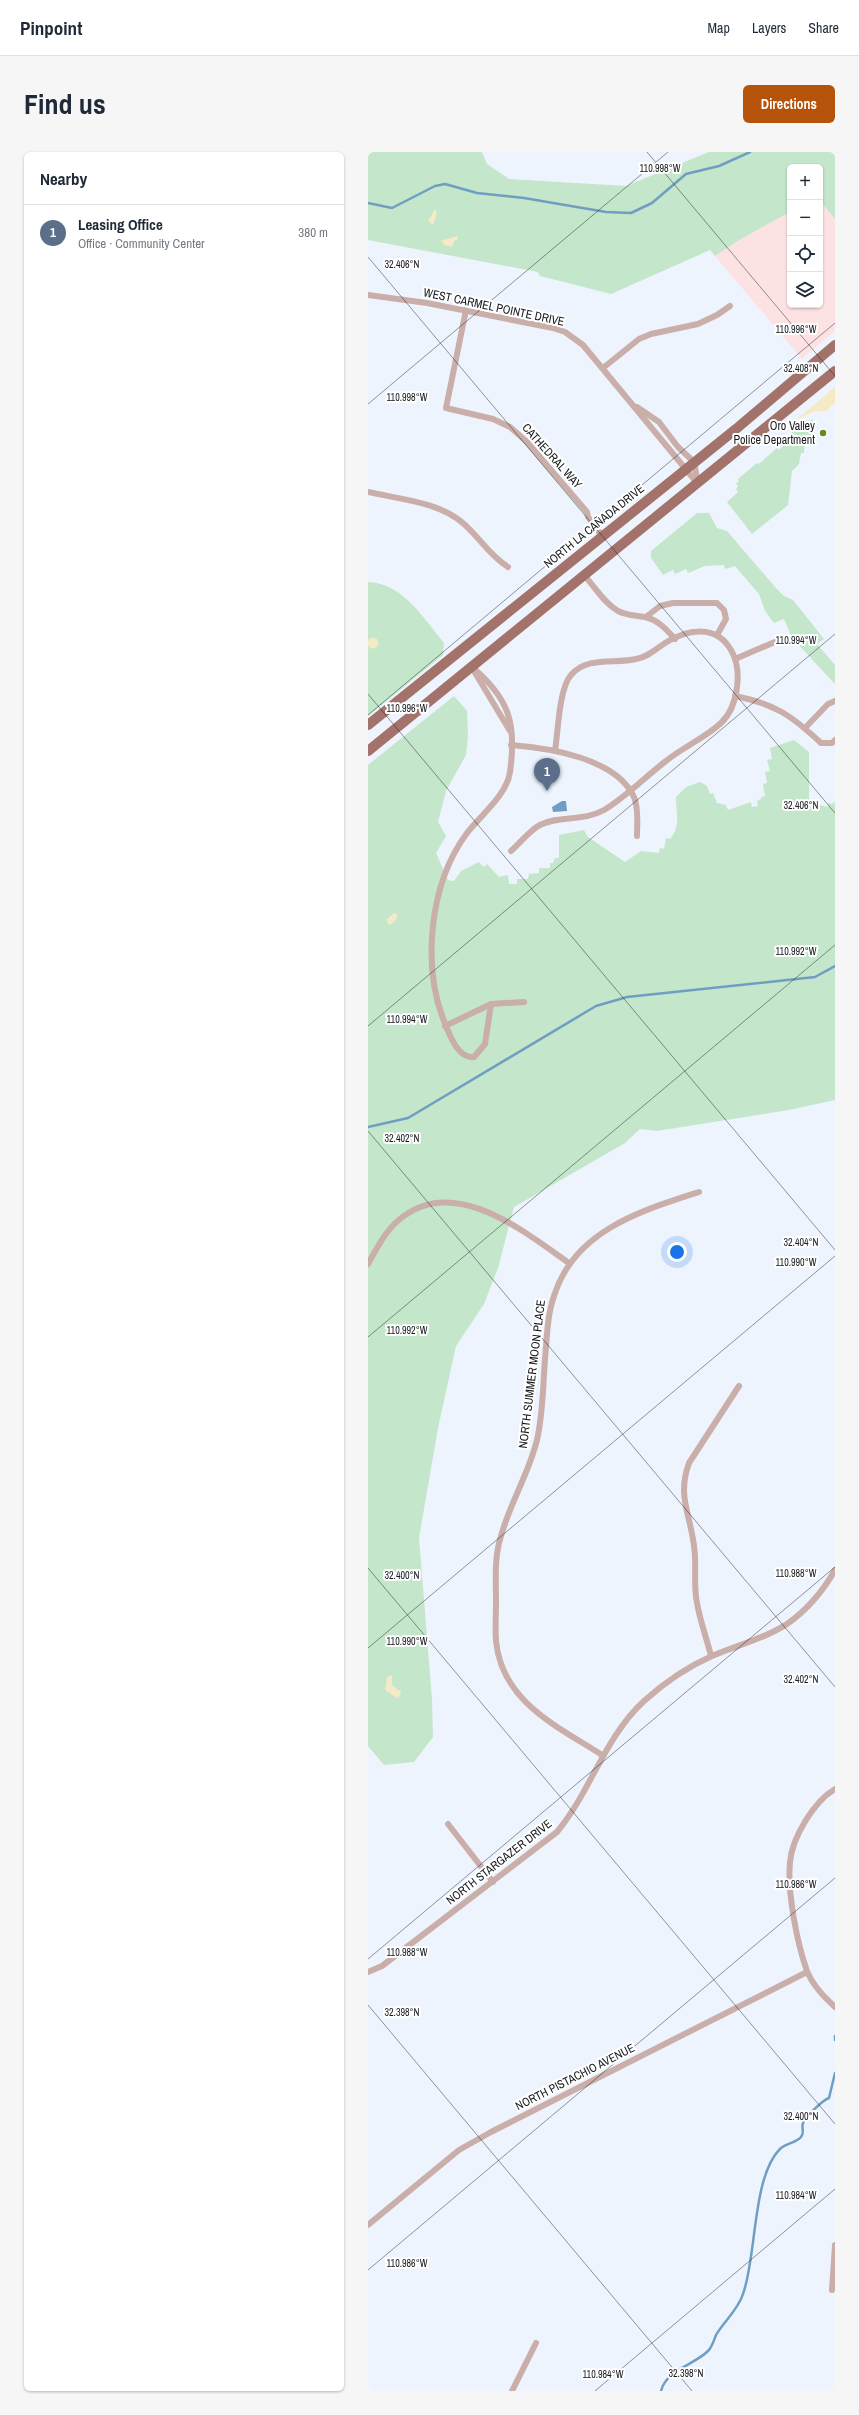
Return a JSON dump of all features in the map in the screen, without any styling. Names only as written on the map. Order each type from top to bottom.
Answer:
[{"type":"main road","name":"NORTH LA CAÑADA DRIVE","points":[[368,725],[685,470],[835,345]]},
{"type":"main road","points":[[368,751],[835,371]]},
{"type":"street","name":"WEST CARMEL POINTE DRIVE","points":[[368,295],[466,310],[565,332],[583,345],[698,484]]},
{"type":"street","points":[[603,368],[639,339],[651,334],[698,324],[730,306]]},
{"type":"street","name":"CATHEDRAL WAY","points":[[466,310],[446,408],[493,419],[510,427],[527,442],[587,512],[588,517],[602,536]]},
{"type":"street","name":"WEST CARMEL POINTE DRIVE","points":[[632,404],[659,422],[678,448],[694,462]]},
{"type":"street","points":[[694,462],[698,484]]},
{"type":"street","points":[[368,492],[432,507],[450,514],[468,528],[496,559],[508,567]]},
{"type":"street","points":[[584,575],[617,610],[628,616],[646,617],[661,624],[675,638]]},
{"type":"street","points":[[646,617],[660,606],[673,603],[717,603],[724,610],[726,619],[717,635]]},
{"type":"street","points":[[511,851],[540,825],[553,821],[582,819],[604,810],[671,756],[722,722],[733,703],[738,669],[728,644],[717,635],[701,630],[675,638],[651,654],[637,659],[594,662],[581,667],[570,676],[564,692],[555,752]]},
{"type":"street","points":[[735,660],[784,638]]},
{"type":"street","points":[[471,666],[510,731]]},
{"type":"street","points":[[471,666],[488,680],[502,697],[510,715],[511,745],[510,774],[492,806],[468,832],[450,859],[438,898],[431,966],[434,991],[445,1026],[459,1052],[465,1056],[474,1057],[485,1044],[491,1004]]},
{"type":"street","points":[[735,696],[762,702],[782,711],[805,728],[821,743],[832,743],[835,740]]},
{"type":"street","points":[[805,728],[828,704],[835,701]]},
{"type":"street","points":[[511,745],[543,748],[610,770],[624,781],[635,798],[637,836]]},
{"type":"street","points":[[445,1026],[491,1004],[524,1002]]},
{"type":"street","name":"NORTH SUMMER MOON PLACE","points":[[602,1755],[541,1716],[519,1698],[500,1661],[496,1642],[496,1566],[500,1537],[533,1454],[538,1433],[548,1324],[553,1297],[569,1263],[594,1237],[608,1227],[662,1204],[699,1192]]},
{"type":"street","points":[[368,1264],[384,1236],[400,1219],[426,1205],[438,1202],[465,1204],[520,1228],[569,1263]]},
{"type":"street","points":[[711,1656],[697,1603],[695,1549],[684,1505],[684,1476],[693,1456],[739,1386]]},
{"type":"street","name":"NORTH STARGAZER DRIVE","points":[[368,1972],[382,1966],[557,1832],[570,1816],[602,1755],[625,1722],[643,1702],[674,1677],[711,1656],[766,1635],[787,1624],[815,1598],[835,1570]]},
{"type":"street","points":[[835,1789],[826,1794],[802,1824],[790,1862],[792,1907],[808,1972],[826,1999],[835,2007]]},
{"type":"street","points":[[448,1824],[493,1882]]},
{"type":"street","name":"NORTH PISTACHIO AVENUE","points":[[368,2225],[459,2150],[491,2132],[808,1972]]},
{"type":"street","points":[[832,2290],[835,2244]]},
{"type":"street","points":[[512,2391],[536,2344]]},
{"type":"shaded area","points":[[823,205],[835,219],[835,331],[802,359],[715,256],[739,240],[787,214],[787,308],[823,308]]},
{"type":"green space","points":[[368,152],[482,152],[487,164],[509,179],[626,186],[709,152],[835,152],[835,219],[823,205],[823,164],[787,164],[787,214],[739,240],[715,256],[710,250],[611,294],[540,276],[538,272],[368,240]]},
{"type":"green space","points":[[812,419],[814,423],[812,438],[805,437],[804,453],[801,453],[799,464],[792,471],[788,505],[752,534],[727,502],[738,492],[736,489],[738,486],[736,484],[739,481],[738,479],[757,463],[759,464],[777,448],[779,450],[788,441],[786,438],[806,420],[808,422]]},
{"type":"green space","points":[[697,513],[709,513],[717,528],[727,531],[775,587],[784,596],[793,600],[824,639],[817,644],[835,665],[835,684],[792,638],[784,619],[774,623],[765,611],[759,594],[735,566],[725,569],[724,565],[705,566],[688,573],[686,569],[675,574],[673,570],[663,575],[651,558],[651,551]]},
{"type":"green space","points":[[368,582],[380,584],[402,595],[420,613],[444,643],[443,655],[368,716]]},
{"type":"green space","points":[[454,696],[467,711],[468,737],[466,755],[446,791],[438,822],[446,836],[436,853],[448,880],[454,881],[461,871],[479,862],[484,867],[487,864],[499,877],[508,875],[509,884],[517,884],[517,879],[528,879],[529,874],[539,873],[539,868],[550,868],[550,863],[553,863],[555,858],[559,858],[559,835],[584,830],[588,837],[625,862],[641,851],[659,853],[660,848],[664,849],[666,838],[670,839],[676,829],[676,797],[686,787],[700,782],[707,786],[710,794],[713,793],[717,803],[726,805],[728,810],[751,802],[752,807],[758,806],[757,801],[761,799],[761,797],[765,796],[763,784],[767,783],[765,772],[770,771],[767,760],[772,759],[770,748],[794,740],[809,752],[809,798],[813,803],[827,807],[829,803],[832,804],[835,802],[835,1100],[789,1110],[657,1131],[640,1129],[625,1143],[514,1207],[498,1268],[484,1304],[456,1346],[438,1428],[419,1538],[432,1699],[433,1737],[414,1762],[384,1765],[368,1746],[368,765]]},
{"type":"sand","points":[[435,209],[437,213],[433,225],[428,221]]},
{"type":"sand","points":[[457,236],[458,239],[454,241],[452,247],[444,245],[441,241]]},
{"type":"sand","points":[[835,387],[835,403],[826,411],[815,411],[796,420]]},
{"type":"sand","points":[[371,638],[375,638],[377,639],[377,647],[371,648],[368,645],[368,641]]},
{"type":"sand","points":[[394,913],[397,914],[397,918],[392,924],[389,925],[386,920]]},
{"type":"sand","points":[[392,1675],[392,1685],[401,1692],[400,1696],[397,1698],[385,1690],[387,1677]]},
{"type":"water","points":[[562,801],[566,801],[567,811],[553,812],[552,807]]},
{"type":"waterway","points":[[368,203],[392,208],[435,186],[445,184],[477,193],[524,198],[606,212],[631,213],[652,203],[686,174],[719,166],[750,152]]},
{"type":"waterway","points":[[368,1127],[408,1118],[596,1006],[627,997],[815,977],[835,966]]},
{"type":"waterway","points":[[661,2391],[668,2378],[708,2351],[719,2330],[741,2300],[751,2259],[756,2217],[764,2178],[771,2162],[780,2149],[785,2145],[799,2139],[803,2132],[805,2120],[819,2105],[829,2098],[835,2073]]},
{"type":"place","name":"Oro Valley Police Department","points":[[823,433]]},
{"type":"place","name":"Leasing Office","points":[[547,791]]}]
